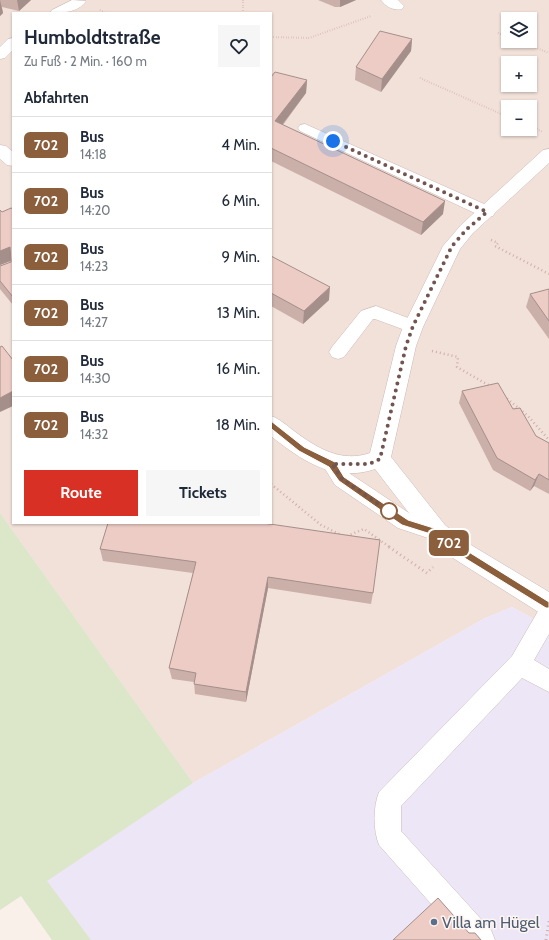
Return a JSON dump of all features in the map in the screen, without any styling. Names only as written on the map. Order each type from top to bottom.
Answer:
[{"type":"street","points":[[0,150],[12,160]]},
{"type":"street","points":[[380,459],[406,346],[413,326],[452,246],[467,229],[549,154]]},
{"type":"street","points":[[272,425],[302,449],[332,464],[369,464],[380,459]]},
{"type":"street","points":[[380,459],[437,532],[453,546],[549,605]]},
{"type":"lane","points":[[59,12],[80,1]]},
{"type":"lane","points":[[0,55],[12,43]]},
{"type":"lane","points":[[305,128],[487,212]]},
{"type":"lane","points":[[338,352],[367,315],[376,312],[413,326]]},
{"type":"lane","points":[[332,464],[342,479],[405,522],[437,532]]},
{"type":"lane","points":[[481,940],[388,836],[388,801],[520,664],[549,613]]},
{"type":"lane","points":[[520,664],[549,681]]},
{"type":"path","points":[[243,0],[243,12]]},
{"type":"path","points":[[272,37],[309,38],[392,3]]},
{"type":"path","points":[[537,48],[549,52]]},
{"type":"path","points":[[420,78],[501,113]]},
{"type":"path","points":[[537,129],[549,134]]},
{"type":"path","points":[[467,229],[498,242],[495,246],[549,274]]},
{"type":"path","points":[[406,346],[458,357],[457,367],[495,388]]},
{"type":"path","points":[[501,393],[528,416],[549,440]]},
{"type":"path","points":[[272,485],[320,525],[345,537],[364,529],[411,561]]},
{"type":"path","points":[[546,940],[549,921]]},
{"type":"shaded area","points":[[0,0],[549,0],[549,627],[512,607],[485,618],[193,783],[0,513]]},
{"type":"shaded area","name":"Villa am Hügel","points":[[512,607],[549,627],[549,940],[91,940],[46,881],[193,783],[485,618]]},
{"type":"green space","points":[[0,513],[193,783],[47,881],[91,940],[52,940],[21,896],[0,910]]},
{"type":"building","points":[[380,31],[412,39],[382,79],[356,67]]},
{"type":"building","points":[[275,72],[307,80],[275,121],[445,201],[423,222],[272,148],[272,76]]},
{"type":"building","points":[[12,208],[12,296],[0,281],[0,266],[11,262],[10,247],[0,251],[0,210],[2,212]]},
{"type":"building","points":[[272,257],[330,287],[304,311],[272,294]]},
{"type":"building","points":[[549,289],[549,321],[530,294]]},
{"type":"building","points":[[2,346],[12,359],[12,392],[0,398],[0,347]]},
{"type":"building","points":[[498,383],[513,409],[520,408],[536,436],[549,443],[549,480],[539,474],[535,480],[497,458],[462,391]]},
{"type":"building","points":[[108,524],[270,524],[380,540],[373,593],[268,577],[246,692],[194,684],[196,673],[169,668],[196,562],[100,549]]},
{"type":"building","name":"Villa am Hügel","points":[[438,898],[469,933],[475,933],[481,940],[393,940]]},
{"type":"bus line","name":"702","points":[[272,425],[302,449],[332,464],[342,479],[405,522],[437,532],[453,546],[549,605]]},
{"type":"place","name":"Villa am Hügel","points":[[434,922]]},
{"type":"route","points":[[333,141],[487,212],[467,229],[452,246],[413,326],[406,346],[380,459],[369,464],[348,466],[332,464],[342,479],[389,511]]}]
